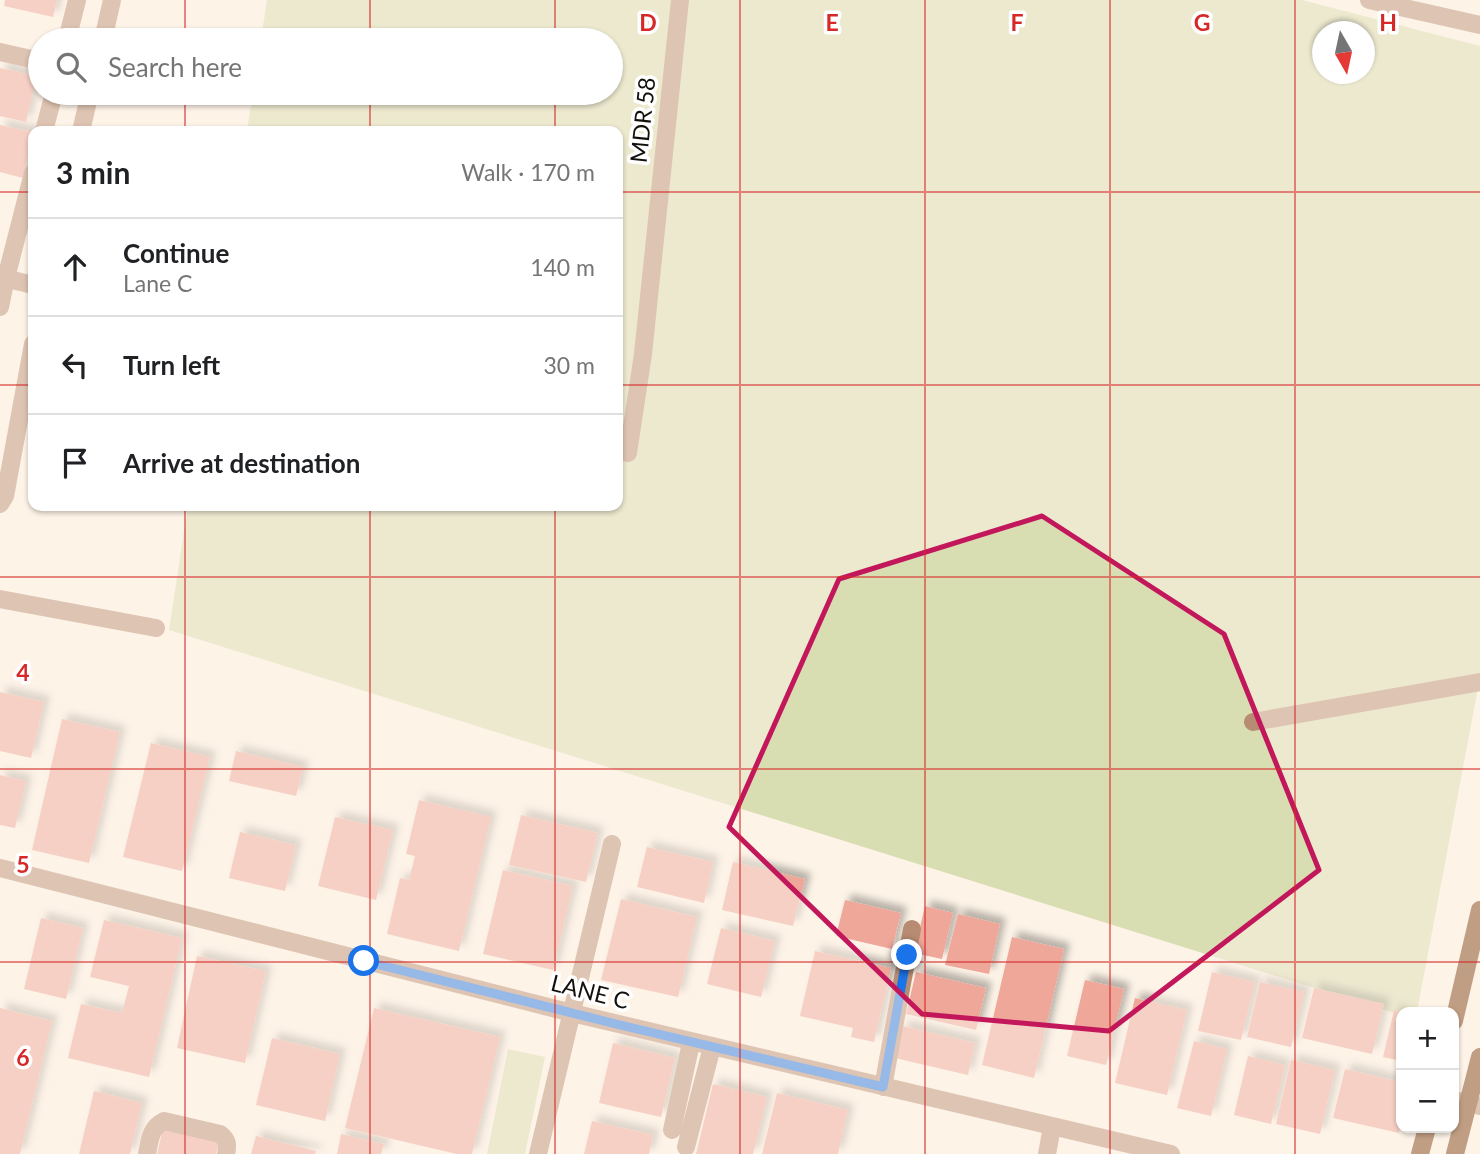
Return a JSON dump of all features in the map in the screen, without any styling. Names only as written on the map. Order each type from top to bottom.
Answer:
[{"type":"main road","points":[[1457,1007],[1480,910]]},
{"type":"main road","points":[[1455,1154],[1480,1057]]},
{"type":"main road","points":[[1420,1154],[1426,1133]]},
{"type":"street","points":[[70,28],[77,0]]},
{"type":"street","points":[[106,28],[112,0]]},
{"type":"street","name":"MDR 58","points":[[628,453],[643,354],[680,0]]},
{"type":"street","points":[[1369,0],[1480,25]]},
{"type":"street","points":[[0,52],[28,58]]},
{"type":"street","points":[[45,126],[51,105]]},
{"type":"street","points":[[82,126],[87,105]]},
{"type":"street","points":[[0,307],[3,278],[28,190]]},
{"type":"street","points":[[3,278],[28,284]]},
{"type":"street","points":[[2,498],[28,369]]},
{"type":"street","points":[[0,599],[156,628]]},
{"type":"street","points":[[1253,722],[1480,682]]},
{"type":"street","points":[[538,1154],[612,844]]},
{"type":"street","name":"LANE C","points":[[0,868],[572,1013],[1052,1126],[1109,1147],[1171,1154]]},
{"type":"street","points":[[883,1087],[912,929]]},
{"type":"street","points":[[672,1130],[691,1042]]},
{"type":"street","points":[[686,1147],[712,1047]]},
{"type":"street","points":[[147,1154],[152,1132],[164,1121],[220,1134],[226,1139],[226,1154]]},
{"type":"street","points":[[1047,1154],[1052,1126]]},
{"type":"highlighted area","points":[[1042,516],[1224,634],[1319,870],[1109,1031],[922,1014],[729,827],[839,579]]},
{"type":"green space","points":[[267,0],[1302,0],[1480,46],[1480,677],[1418,1007],[1396,1007],[1396,1013],[169,630],[187,511],[623,511],[623,126],[248,126],[251,105],[623,105],[623,28],[263,28]]},
{"type":"green space","points":[[508,1049],[545,1057],[525,1154],[487,1154]]},
{"type":"building","points":[[5,0],[57,0],[53,17],[4,6]]},
{"type":"building","points":[[0,68],[28,74],[30,105],[26,122],[0,116]]},
{"type":"building","points":[[0,125],[28,131],[28,155],[23,178],[0,172]]},
{"type":"building","points":[[0,692],[44,702],[31,758],[0,751]]},
{"type":"building","points":[[62,719],[120,732],[89,863],[32,850]]},
{"type":"building","points":[[151,743],[210,757],[182,871],[123,857]]},
{"type":"building","points":[[236,751],[303,767],[296,796],[229,781]]},
{"type":"building","points":[[0,775],[26,781],[15,828],[0,825]]},
{"type":"building","points":[[419,800],[491,817],[459,951],[387,934],[400,878],[409,880],[415,856],[406,854]]},
{"type":"building","points":[[521,815],[598,833],[586,882],[509,865]]},
{"type":"building","points":[[335,817],[393,830],[376,900],[318,886]]},
{"type":"building","points":[[240,832],[296,845],[285,891],[229,878]]},
{"type":"building","points":[[647,847],[713,862],[704,903],[637,887]]},
{"type":"building","points":[[733,862],[805,879],[793,926],[722,910]]},
{"type":"building","points":[[503,870],[573,886],[553,970],[483,954]]},
{"type":"building","points":[[621,899],[697,917],[678,997],[601,980]]},
{"type":"building","points":[[845,900],[901,913],[892,949],[836,936]]},
{"type":"building","points":[[925,906],[953,913],[942,959],[914,953]]},
{"type":"building","points":[[958,914],[1000,924],[989,974],[945,965]]},
{"type":"building","points":[[41,918],[83,928],[66,999],[24,989]]},
{"type":"building","points":[[104,920],[182,938],[149,1077],[68,1058],[81,1004],[122,1013],[129,986],[90,977]]},
{"type":"building","points":[[721,928],[775,941],[761,997],[707,984]]},
{"type":"building","points":[[1012,937],[1064,949],[1034,1078],[982,1065]]},
{"type":"building","points":[[815,951],[891,968],[874,1042],[851,1037],[853,1028],[800,1016]]},
{"type":"building","points":[[197,956],[266,971],[245,1063],[177,1048]]},
{"type":"building","points":[[916,972],[986,988],[976,1030],[906,1014]]},
{"type":"building","points":[[1212,972],[1255,982],[1241,1040],[1198,1031]]},
{"type":"building","points":[[1085,980],[1124,989],[1106,1065],[1067,1056]]},
{"type":"building","points":[[1260,982],[1304,992],[1291,1047],[1247,1037]]},
{"type":"building","points":[[1314,988],[1384,1004],[1372,1054],[1302,1038]]},
{"type":"building","points":[[1135,998],[1187,1010],[1167,1095],[1115,1083]]},
{"type":"building","points":[[0,1008],[52,1021],[20,1154],[0,1154]]},
{"type":"building","points":[[374,1008],[500,1037],[472,1154],[457,1154],[345,1128]]},
{"type":"building","points":[[1394,1010],[1396,1060],[1383,1057]]},
{"type":"building","points":[[903,1026],[975,1043],[968,1075],[895,1058]]},
{"type":"building","points":[[272,1038],[340,1054],[325,1121],[256,1105]]},
{"type":"building","points":[[1194,1041],[1227,1049],[1211,1116],[1177,1108]]},
{"type":"building","points":[[613,1043],[675,1058],[661,1117],[599,1103]]},
{"type":"building","points":[[1248,1056],[1285,1065],[1271,1124],[1234,1115]]},
{"type":"building","points":[[1291,1060],[1335,1070],[1320,1134],[1276,1124]]},
{"type":"building","points":[[1345,1069],[1396,1081],[1396,1132],[1333,1118]]},
{"type":"building","points":[[713,1084],[767,1097],[753,1154],[696,1154]]},
{"type":"building","points":[[94,1091],[142,1103],[130,1154],[79,1154]]},
{"type":"building","points":[[777,1093],[848,1110],[838,1154],[762,1154]]},
{"type":"building","points":[[592,1121],[653,1135],[649,1154],[584,1154]]},
{"type":"building","points":[[163,1129],[219,1142],[216,1154],[157,1154]]},
{"type":"building","points":[[341,1134],[384,1144],[381,1154],[337,1154]]},
{"type":"building","points":[[256,1136],[316,1151],[315,1154],[251,1154]]},
{"type":"route","points":[[364,961],[883,1087],[907,955]]}]
